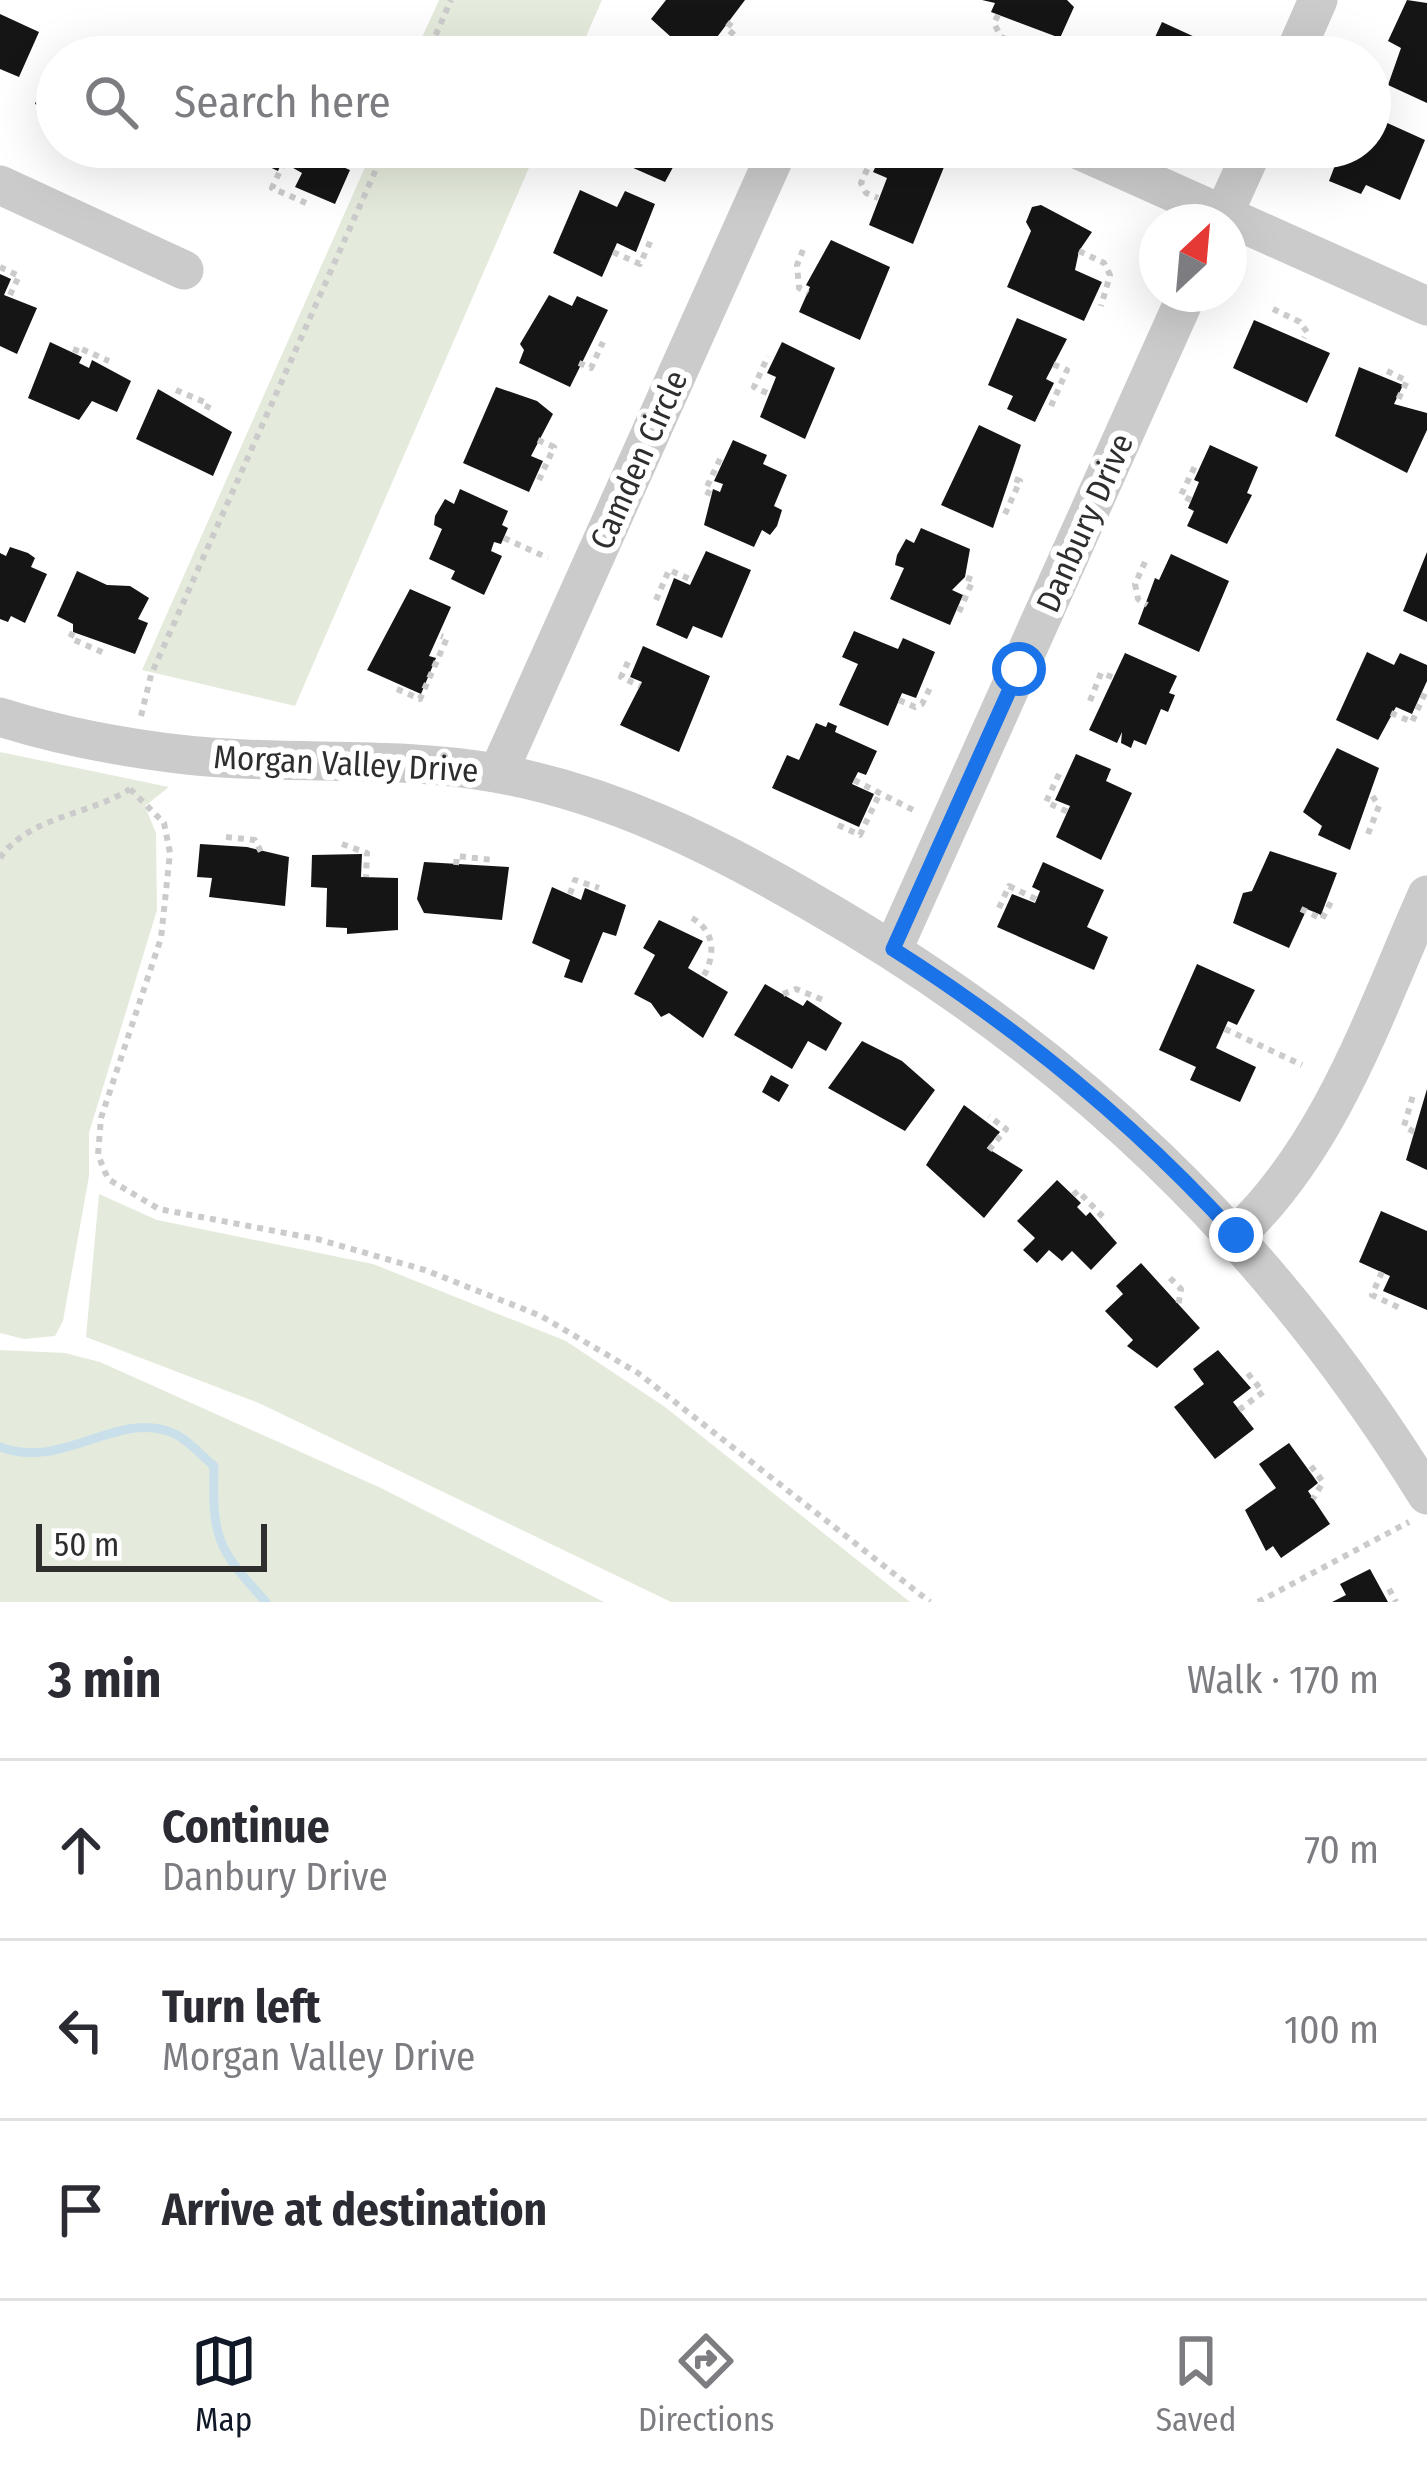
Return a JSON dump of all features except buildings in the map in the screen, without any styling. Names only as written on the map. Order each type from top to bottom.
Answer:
[{"type":"street","points":[[1302,36],[1318,0]]},
{"type":"street","name":"Camden Circle","points":[[498,773],[770,168]]},
{"type":"street","points":[[1116,168],[1192,204]]},
{"type":"street","points":[[1228,204],[1244,168]]},
{"type":"street","points":[[0,184],[184,270]]},
{"type":"street","points":[[1247,229],[1427,306]]},
{"type":"street","name":"Danbury Drive","points":[[893,949],[1179,312]]},
{"type":"street","name":"Morgan Valley Drive","points":[[0,717],[189,755],[498,773],[677,830],[893,949],[1041,1052],[1120,1120],[1236,1235],[1323,1340],[1422,1507]]},
{"type":"street","points":[[1236,1235],[1293,1174],[1345,1077],[1427,895]]},
{"type":"path","points":[[435,36],[451,0]]},
{"type":"path","points":[[998,15],[994,23],[1000,36]]},
{"type":"path","points":[[725,21],[734,29],[728,36]]},
{"type":"path","points":[[282,168],[272,188],[305,203]]},
{"type":"path","points":[[140,722],[151,675],[377,168]]},
{"type":"path","points":[[869,168],[862,183],[866,193],[878,198]]},
{"type":"path","points":[[613,252],[640,264],[651,240]]},
{"type":"path","points":[[803,250],[799,288],[808,293]]},
{"type":"path","points":[[1078,251],[1104,263],[1110,275],[1101,306]]},
{"type":"path","points":[[0,267],[19,276],[9,297]]},
{"type":"path","points":[[1273,309],[1300,322],[1307,332],[1304,338]]},
{"type":"path","points":[[579,363],[591,368],[603,342]]},
{"type":"path","points":[[75,353],[77,347],[109,361]]},
{"type":"path","points":[[767,393],[754,387],[768,356]]},
{"type":"path","points":[[1051,406],[1067,370],[1052,364]]},
{"type":"path","points":[[1387,371],[1407,381],[1396,404]]},
{"type":"path","points":[[176,390],[209,404],[204,415]]},
{"type":"path","points":[[538,440],[554,447],[539,480]]},
{"type":"path","points":[[711,494],[705,491],[720,459]]},
{"type":"path","points":[[1191,500],[1181,495],[1197,461]]},
{"type":"path","points":[[1005,514],[1020,481],[1010,477]]},
{"type":"path","points":[[504,538],[548,558]]},
{"type":"path","points":[[1144,562],[1135,584],[1138,599],[1147,605]]},
{"type":"path","points":[[656,600],[669,570],[692,580]]},
{"type":"path","points":[[959,612],[973,580],[965,577]]},
{"type":"path","points":[[73,632],[70,638],[104,653]]},
{"type":"path","points":[[397,689],[420,699],[447,638],[441,636]]},
{"type":"path","points":[[628,662],[621,677],[640,686]]},
{"type":"path","points":[[1090,701],[1101,673],[1114,678]]},
{"type":"path","points":[[899,700],[915,707],[922,704],[932,684]]},
{"type":"path","points":[[1391,713],[1412,722],[1425,693]]},
{"type":"path","points":[[1059,774],[1046,802],[1067,812]]},
{"type":"path","points":[[130,790],[132,777]]},
{"type":"path","points":[[854,781],[915,811]]},
{"type":"path","points":[[0,858],[9,845],[57,818],[130,790]]},
{"type":"path","points":[[130,790],[164,823],[168,883],[150,982],[101,1118],[98,1155],[108,1179],[159,1209],[317,1238],[425,1270],[541,1316],[638,1373],[930,1602]]},
{"type":"path","points":[[838,825],[860,836],[880,793]]},
{"type":"path","points":[[1368,834],[1379,806],[1371,794]]},
{"type":"path","points":[[226,837],[255,840],[261,852]]},
{"type":"path","points":[[342,844],[367,853],[366,877]]},
{"type":"path","points":[[456,865],[458,856],[493,860]]},
{"type":"path","points":[[571,893],[575,880],[599,888]]},
{"type":"path","points":[[999,908],[1009,886],[1036,899]]},
{"type":"path","points":[[1301,909],[1322,919],[1331,902]]},
{"type":"path","points":[[692,918],[704,925],[710,940],[712,962],[704,977]]},
{"type":"path","points":[[783,994],[796,989],[823,1000]]},
{"type":"path","points":[[1225,1029],[1301,1065]]},
{"type":"path","points":[[1414,1092],[1404,1126],[1414,1132]]},
{"type":"path","points":[[989,1116],[1006,1129],[989,1150]]},
{"type":"path","points":[[1073,1195],[1078,1191],[1103,1217]]},
{"type":"path","points":[[1382,1272],[1372,1295],[1400,1308]]},
{"type":"path","points":[[1169,1278],[1180,1289],[1178,1307]]},
{"type":"path","points":[[1240,1410],[1263,1392],[1245,1370]]},
{"type":"path","points":[[1311,1466],[1323,1482],[1313,1498]]},
{"type":"path","points":[[1258,1602],[1422,1507]]},
{"type":"path","points":[[1389,1588],[1396,1602]]},
{"type":"green space","points":[[439,0],[602,0],[586,36],[423,36]]},
{"type":"green space","points":[[365,168],[529,168],[295,706],[142,670]]},
{"type":"green space","points":[[0,752],[169,787],[145,806],[156,833],[157,910],[89,1133],[89,1176],[63,1321],[55,1336],[24,1339],[0,1333]]},
{"type":"green space","points":[[99,1194],[157,1220],[373,1264],[566,1341],[665,1407],[910,1602],[671,1602],[261,1404],[86,1337]]},
{"type":"green space","points":[[0,1350],[65,1353],[100,1362],[381,1488],[604,1602],[0,1602]]},
{"type":"waterway","points":[[0,1447],[47,1452],[134,1428],[177,1435],[214,1466],[214,1510],[221,1541],[266,1602]]},
{"type":"route","points":[[1019,669],[893,949],[1041,1052],[1120,1120],[1236,1235]]}]
